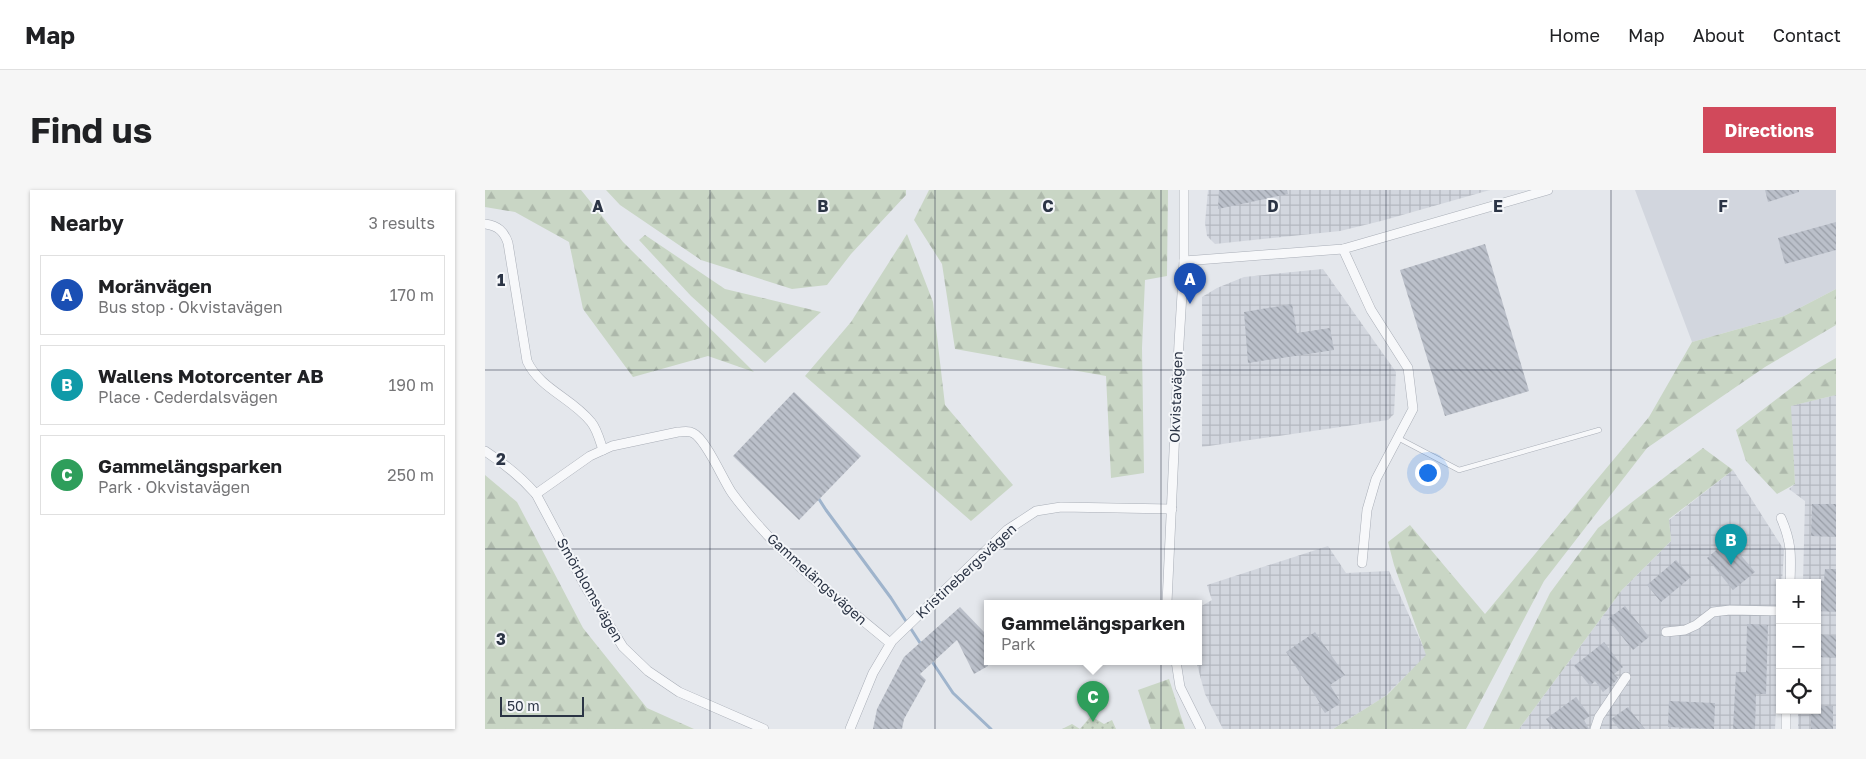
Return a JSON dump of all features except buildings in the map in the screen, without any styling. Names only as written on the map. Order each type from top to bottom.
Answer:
[{"type":"street","name":"Okvistavägen","points":[[1167,600],[1184,260],[1184,190]]},
{"type":"street","points":[[1184,260],[1343,248],[1548,190]]},
{"type":"street","points":[[485,224],[497,227],[505,234],[508,243],[527,361],[533,372],[584,414],[593,424],[603,450]]},
{"type":"street","points":[[1343,248],[1371,310],[1408,368],[1413,409],[1376,479],[1367,510],[1362,563]]},
{"type":"street","name":"Gammelängsvägen","points":[[535,494],[590,456],[611,446],[678,432],[688,431],[695,433],[732,492],[764,532],[790,558],[890,643]]},
{"type":"street","name":"Smörblomsvägen","points":[[485,451],[525,481],[535,494],[585,586],[623,647],[648,671],[679,692],[764,729]]},
{"type":"street","name":"Kristinebergsvägen","points":[[850,729],[873,673],[890,643],[1007,530],[1036,511],[1061,507],[1172,509]]},
{"type":"street","points":[[1781,518],[1788,532],[1791,549],[1790,579]]},
{"type":"street","points":[[1666,632],[1685,630],[1696,625],[1713,612],[1730,610],[1776,611]]},
{"type":"street","points":[[1177,665],[1180,687],[1201,729]]},
{"type":"street","points":[[1595,729],[1599,717],[1626,677]]},
{"type":"street","points":[[1786,714],[1786,729]]},
{"type":"lane","points":[[1398,438],[1459,470],[1599,430]]},
{"type":"shaded area","points":[[1208,190],[1490,190],[1340,231],[1215,244],[1207,236],[1205,223]]},
{"type":"shaded area","points":[[1635,190],[1836,190],[1836,289],[1784,316],[1692,342]]},
{"type":"shaded area","points":[[1323,269],[1396,372],[1394,414],[1388,420],[1202,447],[1202,297],[1217,288],[1244,277]]},
{"type":"shaded area","points":[[1836,395],[1836,729],[1798,729],[1798,714],[1821,714],[1821,579],[1803,579],[1805,501],[1789,489],[1795,484],[1790,406]]},
{"type":"shaded area","points":[[1733,470],[1784,550],[1782,579],[1776,579],[1775,729],[1519,729],[1622,590],[1671,541],[1669,520]]},
{"type":"shaded area","points":[[1328,546],[1346,573],[1389,571],[1427,655],[1384,697],[1333,729],[1223,729],[1205,694],[1197,665],[1202,665],[1202,606],[1212,600],[1207,585]]},
{"type":"green space","points":[[485,190],[581,190],[623,242],[754,372],[708,356],[633,377],[583,309],[569,242],[515,212],[485,207]]},
{"type":"green space","points":[[606,190],[906,190],[906,195],[851,254],[827,285],[792,289],[701,260],[620,205]]},
{"type":"green space","points":[[929,190],[1168,190],[1167,276],[1145,280],[1142,348],[1144,473],[1111,478],[1106,376],[955,349],[942,264],[914,220]]},
{"type":"green space","points":[[907,234],[933,302],[945,405],[1013,485],[971,521],[805,376],[851,322]]},
{"type":"green space","points":[[645,235],[725,289],[821,312],[765,363],[691,296],[639,240]]},
{"type":"green space","points":[[1836,289],[1836,325],[1765,367],[1647,448],[1544,581],[1466,729],[1333,729],[1387,695],[1426,655],[1394,565],[1388,542],[1410,525],[1485,614],[1649,417],[1692,342],[1784,316]]},
{"type":"green space","points":[[1836,358],[1836,395],[1791,406],[1795,484],[1777,494],[1746,461],[1736,430],[1815,370]]},
{"type":"green space","points":[[1703,448],[1733,470],[1669,519],[1671,541],[1622,590],[1519,729],[1483,729],[1550,593],[1598,528]]},
{"type":"green space","points":[[485,475],[517,502],[583,628],[647,708],[694,729],[485,729]]},
{"type":"green space","points":[[1169,679],[1185,729],[1151,729],[1138,690]]},
{"type":"green space","points":[[1091,716],[1104,724],[1112,720],[1116,729],[1080,729]]},
{"type":"green space","points":[[1072,724],[1080,729],[1062,729]]},
{"type":"waterway","points":[[817,496],[891,598],[922,646]]},
{"type":"waterway","points":[[931,660],[953,693],[991,729]]},
{"type":"place","name":"Moränvägen","points":[[1190,304]]},
{"type":"place","name":"Wallens Motorcenter AB","points":[[1731,565]]},
{"type":"place","name":"Gammelängsparken","points":[[1093,722]]}]
